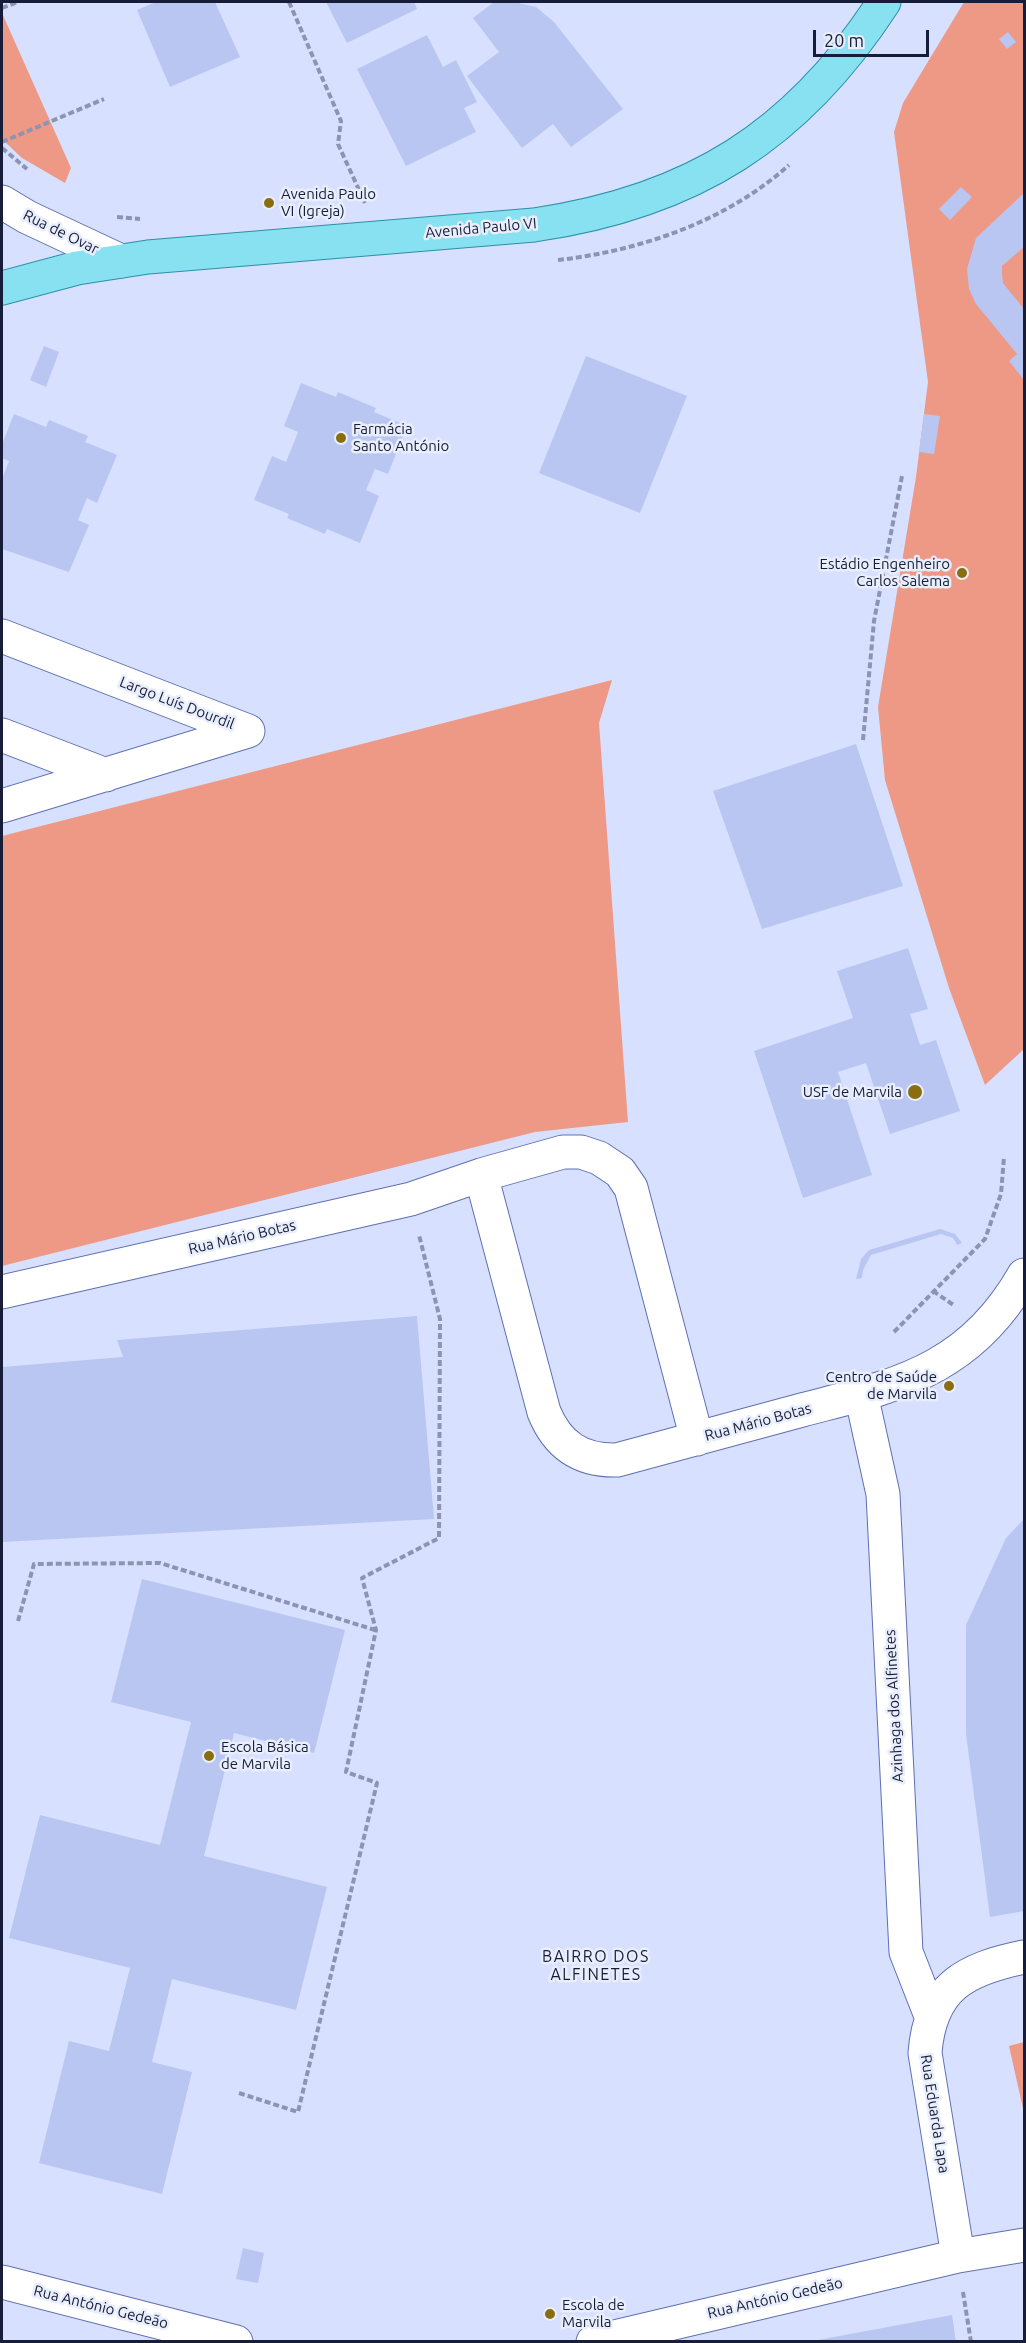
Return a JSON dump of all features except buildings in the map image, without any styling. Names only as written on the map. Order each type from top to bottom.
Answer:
[{"type":"main road","name":"Avenida Paulo VI","points":[[2,288],[77,268],[121,261],[565,220],[633,204],[691,180],[752,145],[789,117],[840,65],[884,2]]},
{"type":"street","name":"Rua de Ovar","points":[[2,202],[27,217],[121,261]]},
{"type":"street","name":"Largo Luís Dourdil","points":[[2,636],[248,731],[2,806]]},
{"type":"street","points":[[2,735],[106,775]]},
{"type":"street","name":"Rua Mário Botas","points":[[2,1292],[411,1199],[481,1175],[562,1152],[581,1152],[599,1158],[620,1172],[631,1188],[697,1438]]},
{"type":"street","name":"Rua Mário Botas","points":[[481,1175],[544,1412],[557,1436],[575,1452],[599,1461],[617,1460],[861,1394],[911,1377],[957,1351],[1007,1304],[1024,1275]]},
{"type":"street","name":"Azinhaga dos Alfinetes","points":[[861,1394],[884,1494],[906,1952],[931,2016]]},
{"type":"street","name":"Rua Eduarda Lapa","points":[[958,2256],[925,2053],[931,2016],[952,1985],[968,1973],[995,1963],[1024,1957]]},
{"type":"street","name":"Rua António Gedeão","points":[[594,2342],[958,2256],[1024,2246]]},
{"type":"street","name":"Rua António Gedeão","points":[[2,2282],[236,2342]]},
{"type":"path","points":[[2,9],[18,2]]},
{"type":"path","points":[[289,2],[341,121],[338,144],[379,237]]},
{"type":"path","points":[[2,142],[104,99]]},
{"type":"path","points":[[2,148],[27,169]]},
{"type":"path","points":[[114,217],[144,220]]},
{"type":"path","points":[[863,740],[874,621],[902,476]]},
{"type":"path","points":[[894,1332],[985,1239],[1001,1194],[1004,1157]]},
{"type":"path","points":[[239,2093],[298,2112],[377,1784],[346,1772],[376,1630],[362,1578],[439,1538],[440,1319],[411,1199]]},
{"type":"path","points":[[18,1621],[34,1564],[160,1563],[376,1630]]},
{"type":"path","points":[[958,2256],[971,2342]]},
{"type":"shaded area","name":"Estádio Engenheiro Carlos Salema","points":[[964,2],[1024,2],[1024,1049],[985,1085],[949,988],[885,780],[878,707],[916,477],[928,382],[894,132],[903,103]]},
{"type":"shaded area","points":[[2,13],[71,168],[65,183],[22,158],[2,139]]},
{"type":"shaded area","points":[[612,680],[599,723],[628,1122],[535,1132],[2,1266],[2,836]]},
{"type":"shaded area","points":[[1024,2042],[1024,2113],[1009,2046]]},
{"type":"place","name":"Avenida Paulo VI (Igreja)","points":[[269,203]]},
{"type":"place","name":"Farmácia Santo António","points":[[341,438]]},
{"type":"place","name":"Estádio Engenheiro Carlos Salema","points":[[962,573]]},
{"type":"place","name":"USF de Marvila","points":[[915,1092]]},
{"type":"place","name":"Centro de Saúde de Marvila","points":[[949,1386]]},
{"type":"place","name":"Escola Básica de Marvila","points":[[209,1756]]},
{"type":"place","name":"Escola de Marvila","points":[[550,2314]]},
{"type":"district","name":"BAIRRO DOS ALFINETES","points":[[596,1966]]}]
